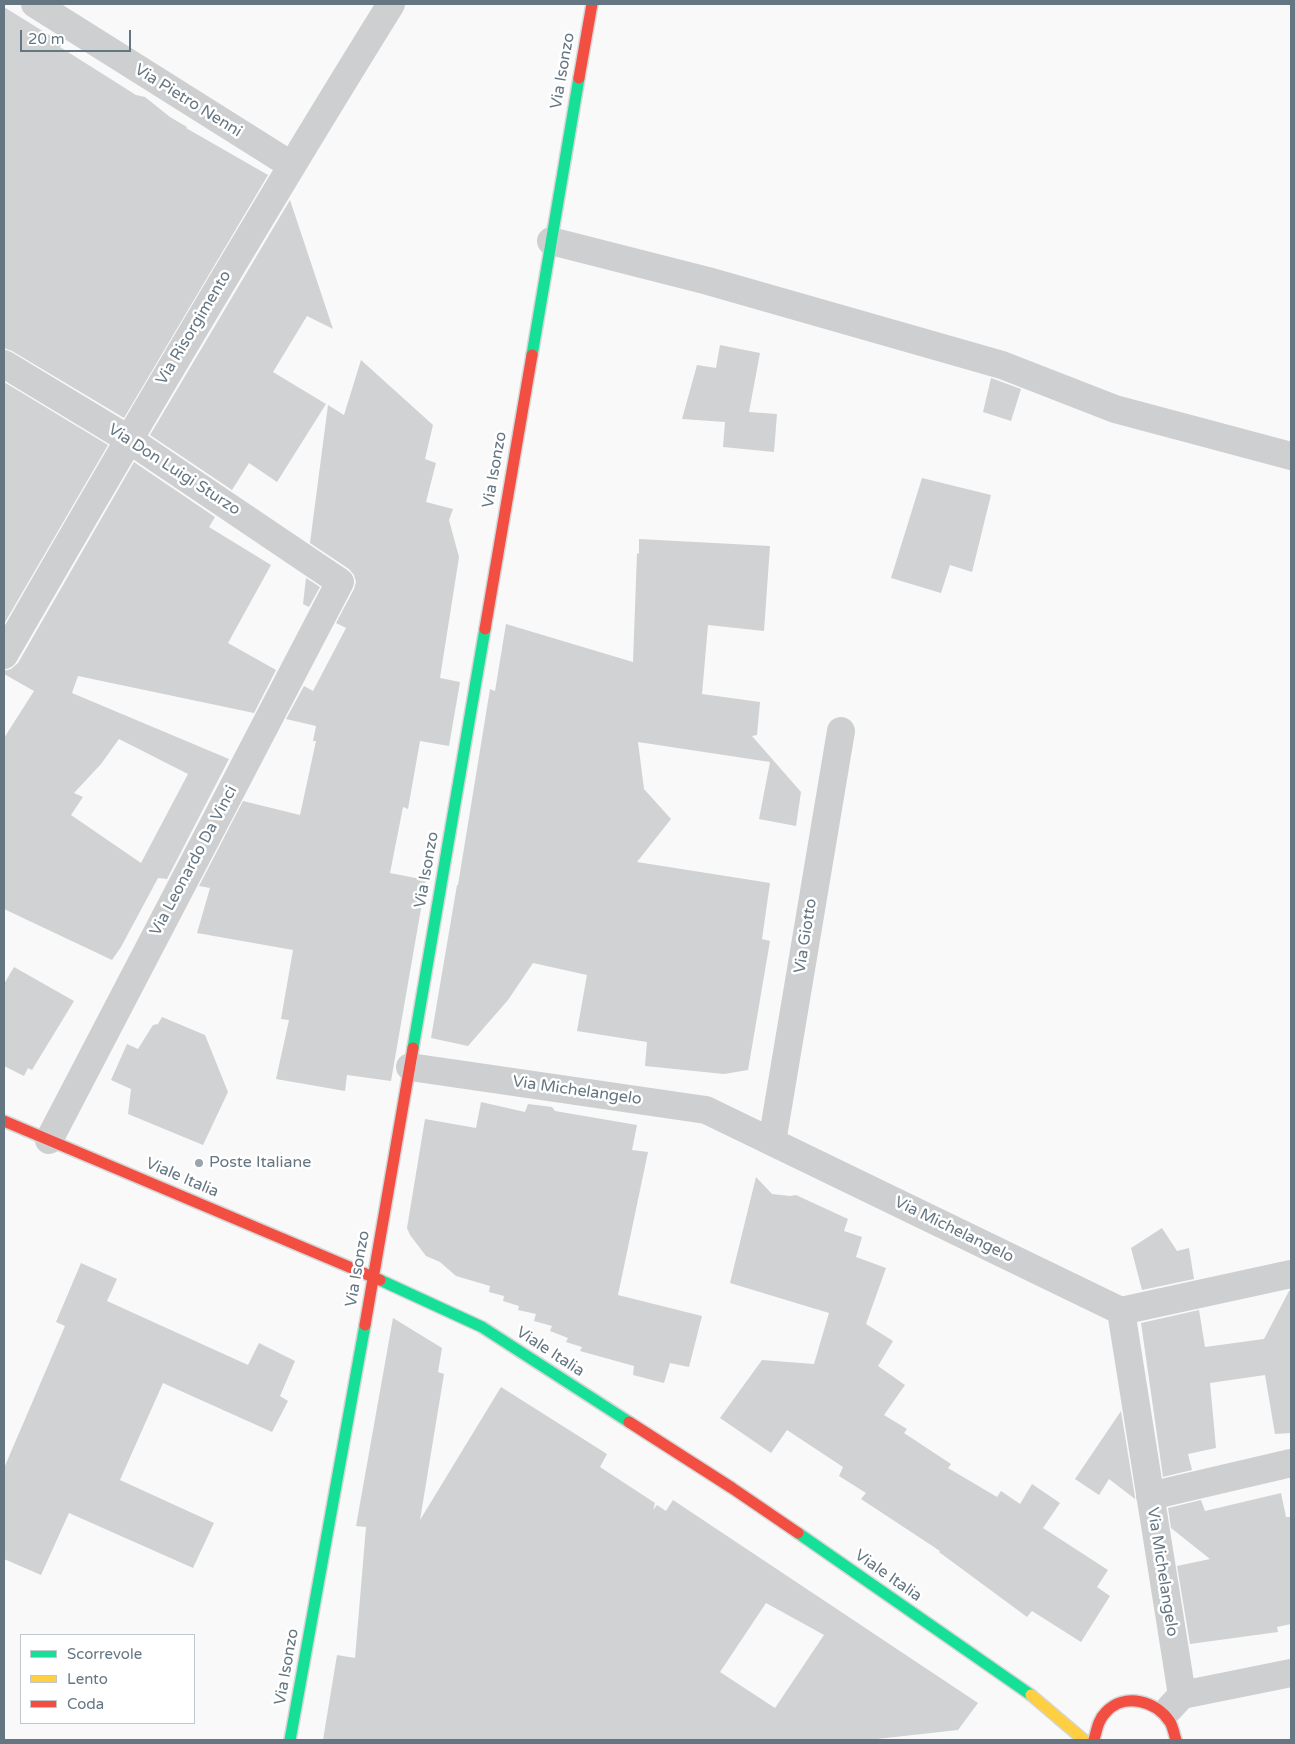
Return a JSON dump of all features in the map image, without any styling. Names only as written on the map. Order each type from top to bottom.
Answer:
[{"type":"street","name":"Via Pietro Nenni","points":[[35,4],[291,165]]},
{"type":"street","name":"Via Risorgimento","points":[[4,655],[128,439],[291,165],[391,4]]},
{"type":"street","name":"Via Isonzo","points":[[290,1740],[374,1277],[592,4]]},
{"type":"street","points":[[551,241],[708,281],[1002,365],[1115,409],[1291,456]]},
{"type":"street","name":"Via Don Luigi Sturzo","points":[[4,364],[128,439],[340,582]]},
{"type":"street","name":"Via Leonardo Da Vinci","points":[[49,1140],[340,582]]},
{"type":"street","name":"Via Giotto","points":[[772,1142],[840,730]]},
{"type":"street","name":"Via Michelangelo","points":[[410,1067],[706,1110],[1121,1310],[1150,1496],[1173,1704]]},
{"type":"street","name":"Viale Italia","points":[[4,1121],[374,1277],[482,1327],[732,1488],[1033,1696],[1084,1740]]},
{"type":"street","points":[[1121,1310],[1291,1274]]},
{"type":"street","points":[[1150,1496],[1291,1463]]},
{"type":"street","points":[[1094,1740],[1096,1727],[1102,1717],[1109,1708],[1120,1702],[1132,1700],[1144,1701],[1155,1705],[1173,1704],[1291,1673]]},
{"type":"street","name":"Viale Italia","points":[[1033,1696],[1058,1704]]},
{"type":"street","points":[[1173,1704],[1176,1740]]},
{"type":"street","points":[[1092,1709],[1109,1708]]},
{"type":"building","points":[[4,7],[62,43],[60,47],[136,95],[145,97],[186,128],[268,175],[124,418],[4,348]]},
{"type":"building","points":[[290,200],[333,329],[307,316],[273,372],[326,404],[277,482],[249,463],[232,490],[150,435]]},
{"type":"building","points":[[720,345],[760,353],[749,412],[777,414],[774,452],[723,447],[725,422],[682,419],[697,365],[716,368]]},
{"type":"building","points":[[361,360],[433,425],[425,459],[436,463],[426,502],[453,509],[449,520],[459,557],[440,678],[460,682],[449,746],[420,741],[408,809],[403,807],[390,873],[426,880],[391,1081],[347,1075],[345,1091],[276,1079],[289,1020],[281,1019],[293,950],[197,933],[210,888],[199,886],[243,801],[300,815],[316,741],[313,741],[316,726],[286,719],[304,686],[313,691],[346,628],[336,623],[356,582],[354,575],[349,569],[310,543],[328,405],[344,415]]},
{"type":"building","points":[[991,378],[1021,389],[1011,421],[983,412]]},
{"type":"building","points":[[4,382],[108,445],[4,624]]},
{"type":"building","points":[[134,462],[215,517],[209,527],[271,565],[228,643],[276,670],[254,713],[78,676],[72,693],[229,759],[167,879],[158,878],[112,960],[4,909],[4,738],[34,691],[4,674],[4,671],[11,669],[18,663]],"holes":[[[119,739],[188,774],[141,863],[71,815],[83,797],[74,793],[101,764]]]},
{"type":"building","points":[[922,478],[991,495],[972,572],[950,565],[941,593],[891,578]]},
{"type":"building","points":[[639,539],[770,546],[764,631],[708,625],[702,694],[760,702],[757,735],[752,736],[801,792],[796,826],[759,819],[770,762],[638,742],[644,789],[671,819],[637,862],[770,883],[762,939],[770,941],[748,1070],[724,1074],[645,1066],[647,1042],[577,1031],[587,975],[533,963],[508,1000],[468,1046],[431,1038],[490,689],[495,691],[506,624],[633,662]]},
{"type":"building","points":[[306,578],[320,587],[309,607],[303,604]]},
{"type":"building","points":[[14,967],[74,1001],[32,1070],[28,1068],[24,1076],[4,1066],[4,984]]},
{"type":"building","points":[[162,1017],[205,1035],[228,1092],[203,1145],[128,1114],[131,1089],[111,1080],[127,1044],[138,1049],[153,1025],[158,1024]]},
{"type":"building","points":[[481,1102],[525,1112],[528,1104],[552,1107],[555,1111],[637,1125],[632,1150],[648,1152],[618,1295],[702,1316],[689,1367],[670,1363],[664,1383],[633,1375],[634,1366],[580,1351],[582,1347],[566,1342],[568,1338],[550,1331],[552,1326],[534,1321],[536,1314],[518,1310],[519,1306],[503,1301],[504,1296],[489,1292],[490,1286],[456,1276],[440,1262],[426,1256],[407,1228],[425,1119],[476,1128]]},
{"type":"building","points":[[756,1177],[772,1194],[796,1195],[848,1219],[844,1231],[862,1237],[856,1257],[886,1268],[866,1324],[893,1341],[878,1366],[905,1385],[884,1415],[907,1429],[904,1433],[951,1464],[948,1468],[997,1497],[1001,1491],[1020,1504],[1032,1484],[1060,1503],[1043,1528],[1108,1570],[1097,1587],[1110,1596],[1081,1642],[1032,1611],[1027,1617],[940,1551],[861,1499],[866,1493],[839,1476],[843,1467],[787,1430],[771,1453],[720,1418],[762,1360],[814,1364],[829,1313],[730,1283]]},
{"type":"building","points":[[1162,1228],[1177,1251],[1189,1248],[1194,1279],[1142,1290],[1131,1248]]},
{"type":"building","points":[[81,1263],[117,1279],[107,1301],[248,1365],[259,1343],[295,1361],[280,1396],[288,1401],[272,1432],[163,1383],[120,1480],[214,1523],[193,1568],[69,1513],[41,1575],[4,1559],[4,1468],[65,1326],[56,1322]]},
{"type":"building","points":[[1291,1290],[1291,1433],[1275,1434],[1265,1375],[1210,1383],[1216,1448],[1188,1454],[1192,1470],[1163,1477],[1141,1323],[1199,1310],[1205,1347],[1264,1339]]},
{"type":"building","points":[[393,1318],[442,1348],[438,1372],[444,1374],[420,1520],[501,1387],[607,1454],[600,1467],[655,1503],[653,1510],[657,1505],[666,1511],[673,1500],[978,1703],[958,1730],[868,1740],[323,1740],[337,1655],[355,1658],[366,1527],[356,1526]],"holes":[[[766,1603],[824,1635],[775,1708],[720,1672]]]},
{"type":"building","points":[[1121,1411],[1135,1499],[1109,1479],[1099,1495],[1075,1479]]},
{"type":"building","points":[[1281,1493],[1286,1517],[1291,1517],[1291,1624],[1277,1627],[1278,1632],[1190,1644],[1177,1566],[1210,1559],[1171,1528],[1168,1508],[1201,1500],[1205,1511]]},
{"type":"traffic: fast","points":[[532,355],[579,78]]},
{"type":"traffic: fast","points":[[413,1048],[485,629]]},
{"type":"traffic: fast","points":[[380,1280],[482,1327],[629,1422]]},
{"type":"traffic: fast","points":[[290,1740],[365,1325]]},
{"type":"traffic: fast","points":[[798,1533],[1031,1695]]},
{"type":"traffic: slow","points":[[1031,1695],[1084,1740]]},
{"type":"traffic: jam","points":[[579,78],[592,4]]},
{"type":"traffic: jam","points":[[485,629],[532,355]]},
{"type":"traffic: jam","points":[[365,1325],[413,1048]]},
{"type":"traffic: jam","points":[[4,1121],[380,1280]]},
{"type":"traffic: jam","points":[[629,1422],[798,1533]]},
{"type":"traffic: jam","points":[[1094,1740],[1099,1721],[1103,1715],[1113,1706],[1131,1701],[1149,1704],[1164,1715],[1171,1724],[1176,1740]]},
{"type":"place","name":"Poste Italiane","points":[[199,1163]]}]
